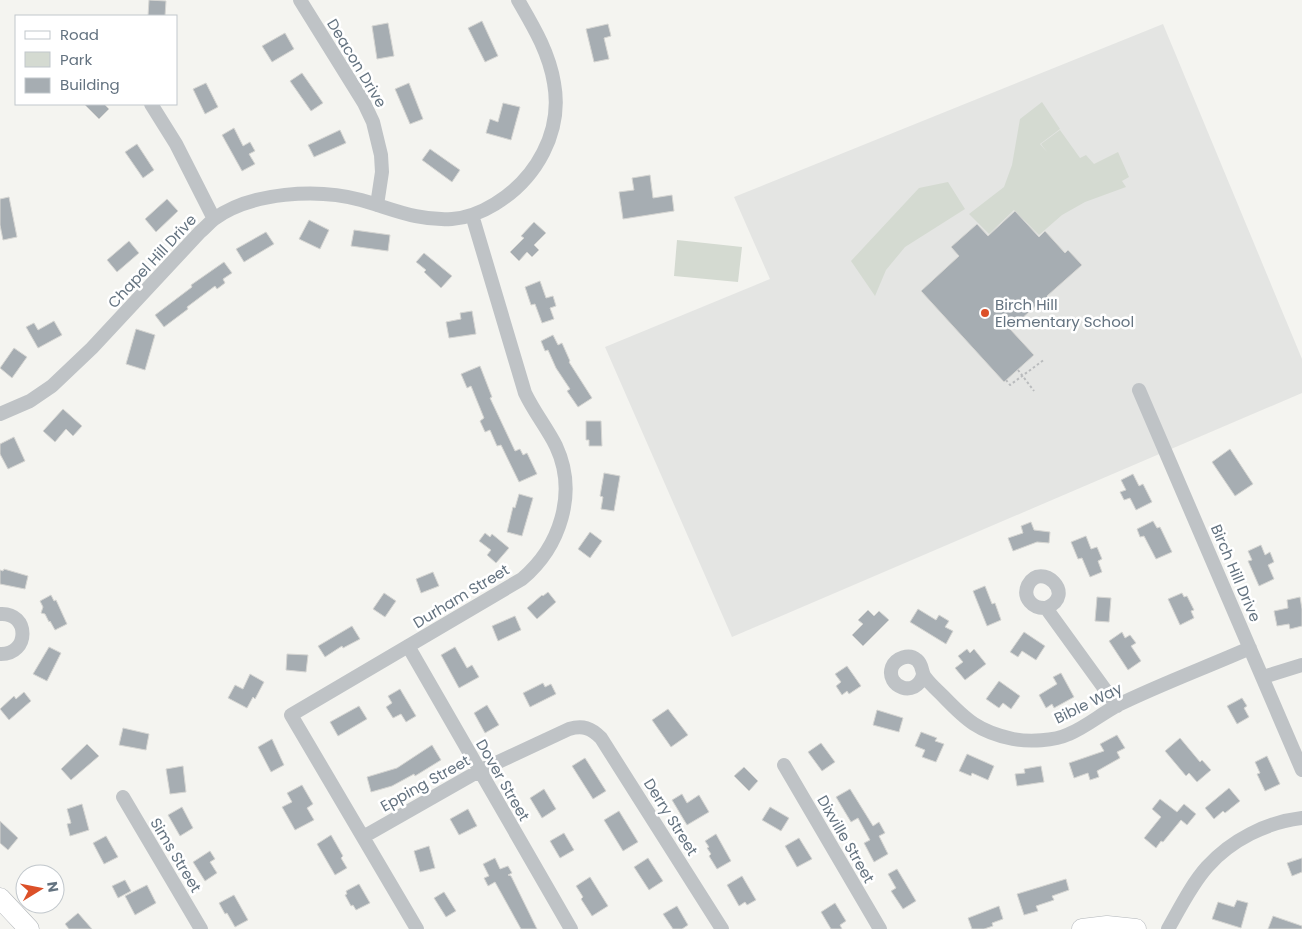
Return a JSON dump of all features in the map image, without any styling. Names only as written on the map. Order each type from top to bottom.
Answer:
[{"type":"street","name":"Deacon Drive","points":[[300,0],[364,103],[373,122],[378,139],[381,164],[377,205]]},
{"type":"street","name":"Chapel Hill Drive","points":[[0,414],[30,401],[52,386],[92,348],[200,232],[214,219],[232,209],[281,195],[318,194],[339,195],[422,218],[453,219],[472,215],[506,198],[528,177],[544,152],[550,138],[554,120],[555,85],[551,67],[536,32],[518,0]]},
{"type":"street","points":[[152,105],[180,152],[214,219]]},
{"type":"street","name":"Durham Street","points":[[417,929],[291,715],[512,585],[531,571],[556,536],[563,509],[565,480],[557,449],[525,393],[472,215]]},
{"type":"street","name":"Birch Hill Drive","points":[[1139,390],[1302,770]]},
{"type":"street","points":[[1046,608],[1117,706]]},
{"type":"street","points":[[0,614],[8,614],[18,621],[22,628],[23,636],[20,644],[14,650],[7,654],[0,654]]},
{"type":"street","name":"Dover Street","points":[[408,646],[571,929]]},
{"type":"street","name":"Bible Way","points":[[923,675],[970,722],[991,733],[1014,739],[1033,740],[1068,735],[1117,706],[1250,648]]},
{"type":"street","points":[[1263,677],[1302,665]]},
{"type":"street","name":"Epping Street","points":[[362,837],[479,771],[569,729],[587,727]]},
{"type":"street","name":"Derry Street","points":[[587,727],[602,738],[722,929]]},
{"type":"street","name":"Dixville Street","points":[[784,765],[880,929]]},
{"type":"street","name":"Sims Street","points":[[123,797],[201,929]]},
{"type":"street","points":[[1168,929],[1193,885],[1207,866],[1234,843],[1277,823],[1302,818]]},
{"type":"street","points":[[0,898],[29,929]]},
{"type":"street","points":[[1082,929],[1107,926],[1136,929]]},
{"type":"path","points":[[1006,380],[1010,385],[1045,359]]},
{"type":"path","points":[[1018,370],[1034,391]]},
{"type":"shaded area","name":"Birch Hill Elementary School","points":[[1163,24],[1302,359],[1302,393],[732,637],[605,347],[770,279],[734,197]]},
{"type":"green space","points":[[1042,102],[1060,129],[1040,144],[1047,152],[1041,144],[1060,130],[1080,158],[1086,155],[1094,164],[1118,152],[1129,177],[1122,181],[1126,187],[1085,202],[1062,215],[1039,235],[1014,210],[989,234],[969,214],[1004,187],[1012,165],[1020,119]]},
{"type":"green space","points":[[948,182],[965,209],[905,247],[886,270],[875,296],[851,261],[919,188]]},
{"type":"green space","points":[[677,240],[742,247],[738,282],[674,276]]},
{"type":"building","points":[[149,0],[166,1],[165,15],[148,15]]},
{"type":"building","points":[[482,21],[498,56],[485,62],[468,28]]},
{"type":"building","points":[[388,23],[394,56],[377,59],[372,26]]},
{"type":"building","points":[[608,24],[611,36],[604,38],[609,59],[594,62],[586,29]]},
{"type":"building","points":[[285,33],[294,49],[272,62],[262,46]]},
{"type":"building","points":[[302,73],[323,103],[311,111],[290,81]]},
{"type":"building","points":[[206,83],[218,107],[205,114],[193,89]]},
{"type":"building","points":[[409,83],[423,119],[410,124],[395,89]]},
{"type":"building","points":[[503,103],[520,107],[511,140],[486,133],[490,119],[498,122]]},
{"type":"building","points":[[85,105],[105,105],[109,109],[99,119]]},
{"type":"building","points":[[234,128],[243,146],[250,142],[255,151],[249,154],[255,164],[242,171],[222,135]]},
{"type":"building","points":[[340,130],[346,143],[314,157],[308,145]]},
{"type":"building","points":[[137,144],[154,170],[143,178],[125,152]]},
{"type":"building","points":[[430,149],[460,170],[452,182],[422,160]]},
{"type":"building","points":[[650,175],[653,198],[672,195],[674,211],[623,219],[619,192],[634,190],[632,178]]},
{"type":"building","points":[[9,197],[17,237],[3,240],[0,225],[0,199]]},
{"type":"building","points":[[167,199],[178,211],[156,232],[145,219]]},
{"type":"building","points":[[1015,211],[1039,237],[1045,231],[1065,253],[1068,250],[1082,265],[1047,296],[1051,300],[1042,309],[1038,304],[1010,329],[1034,355],[1004,382],[921,291],[959,256],[951,247],[977,224],[988,236]]},
{"type":"building","points":[[309,220],[329,230],[320,249],[299,239]]},
{"type":"building","points":[[534,222],[546,233],[534,245],[539,250],[532,257],[527,252],[519,261],[510,252],[524,238],[521,236]]},
{"type":"building","points":[[354,230],[390,235],[388,251],[351,246]]},
{"type":"building","points":[[266,232],[274,244],[244,262],[236,249]]},
{"type":"building","points":[[129,241],[139,253],[117,272],[107,260]]},
{"type":"building","points":[[424,253],[452,276],[441,288],[424,272],[426,270],[416,262]]},
{"type":"building","points":[[224,262],[232,273],[223,279],[225,283],[217,289],[215,286],[164,327],[155,315],[192,287],[191,285]]},
{"type":"building","points":[[540,281],[546,298],[553,296],[556,306],[550,308],[554,319],[542,323],[535,304],[531,305],[525,287]]},
{"type":"building","points":[[472,311],[476,334],[449,338],[446,322],[461,319],[460,313]]},
{"type":"building","points":[[54,321],[62,335],[38,348],[26,327],[34,323],[38,330]]},
{"type":"building","points":[[136,329],[155,335],[145,370],[126,364]]},
{"type":"building","points":[[553,335],[558,345],[562,343],[569,362],[592,398],[578,407],[567,391],[570,389],[556,368],[548,350],[545,351],[541,341]]},
{"type":"building","points":[[14,348],[27,357],[12,378],[0,368]]},
{"type":"building","points":[[480,366],[492,397],[490,398],[515,451],[520,449],[523,455],[527,453],[537,474],[519,482],[501,445],[497,446],[490,430],[485,432],[480,421],[484,418],[471,386],[467,388],[461,374]]},
{"type":"building","points":[[63,409],[82,426],[73,436],[66,429],[55,442],[43,431]]},
{"type":"building","points":[[586,421],[601,421],[602,446],[589,446],[589,440],[586,440]]},
{"type":"building","points":[[14,437],[25,461],[8,469],[0,454],[0,444]]},
{"type":"building","points":[[1230,449],[1253,484],[1235,496],[1212,462]]},
{"type":"building","points":[[604,473],[620,476],[614,511],[601,509],[603,497],[600,496]]},
{"type":"building","points":[[1133,474],[1139,486],[1143,484],[1152,502],[1136,510],[1130,498],[1124,500],[1120,492],[1126,490],[1121,480]]},
{"type":"building","points":[[519,494],[533,498],[522,536],[507,532],[513,507],[515,508]]},
{"type":"building","points":[[1153,521],[1157,528],[1160,527],[1172,552],[1156,559],[1144,536],[1140,537],[1137,529]]},
{"type":"building","points":[[1031,522],[1034,530],[1050,532],[1049,543],[1037,542],[1013,551],[1008,538],[1023,533],[1021,526]]},
{"type":"building","points":[[590,532],[602,541],[590,558],[578,549]]},
{"type":"building","points":[[485,533],[490,537],[492,534],[509,548],[496,563],[487,555],[491,550],[479,541]]},
{"type":"building","points":[[1086,536],[1091,549],[1097,547],[1102,559],[1098,561],[1102,572],[1090,577],[1082,558],[1078,559],[1071,542]]},
{"type":"building","points":[[1261,545],[1265,555],[1270,552],[1274,562],[1268,565],[1274,579],[1259,586],[1248,561],[1252,560],[1248,551]]},
{"type":"building","points":[[4,569],[28,576],[25,589],[0,584],[0,570],[3,571]]},
{"type":"building","points":[[433,572],[439,586],[421,593],[416,579]]},
{"type":"building","points":[[985,586],[992,604],[995,603],[1001,620],[987,626],[973,591]]},
{"type":"building","points":[[548,592],[556,602],[537,619],[527,608]]},
{"type":"building","points":[[384,593],[396,601],[385,617],[373,609]]},
{"type":"building","points":[[1182,593],[1184,597],[1187,596],[1194,610],[1191,611],[1194,618],[1180,625],[1168,599]]},
{"type":"building","points":[[51,595],[54,601],[56,600],[67,624],[55,630],[45,614],[41,613],[43,607],[40,601]]},
{"type":"building","points":[[1097,597],[1111,598],[1109,622],[1095,621]]},
{"type":"building","points":[[1300,597],[1302,626],[1290,629],[1289,624],[1277,626],[1274,611],[1288,608],[1287,600]]},
{"type":"building","points":[[918,609],[936,620],[939,615],[949,621],[945,627],[953,631],[946,644],[910,622]]},
{"type":"building","points":[[868,610],[874,616],[879,611],[889,620],[863,646],[852,635],[863,624],[858,620]]},
{"type":"building","points":[[515,616],[521,630],[498,641],[492,626]]},
{"type":"building","points":[[352,626],[360,639],[343,648],[342,646],[325,657],[318,646]]},
{"type":"building","points":[[1024,632],[1045,646],[1036,660],[1022,651],[1018,657],[1010,652]]},
{"type":"building","points":[[1122,632],[1125,638],[1130,635],[1136,643],[1131,646],[1141,661],[1128,670],[1109,641]]},
{"type":"building","points":[[49,647],[61,653],[47,681],[33,674]]},
{"type":"building","points":[[455,647],[467,668],[472,665],[479,677],[459,688],[441,655]]},
{"type":"building","points":[[967,649],[970,653],[974,649],[986,664],[965,680],[955,668],[963,662],[958,656]]},
{"type":"building","points":[[287,654],[308,655],[306,672],[286,670]]},
{"type":"building","points":[[847,666],[861,686],[849,694],[847,691],[842,695],[836,686],[841,682],[835,674]]},
{"type":"building","points":[[1061,673],[1074,697],[1054,708],[1052,704],[1046,708],[1039,695],[1057,684],[1053,677]]},
{"type":"building","points":[[250,674],[264,682],[255,699],[253,697],[247,708],[228,698],[235,685],[243,689]]},
{"type":"building","points":[[999,681],[1020,696],[1011,709],[1003,703],[999,708],[986,699]]},
{"type":"building","points":[[543,683],[545,687],[551,684],[556,694],[530,707],[523,693]]},
{"type":"building","points":[[400,689],[416,716],[406,722],[401,714],[393,718],[386,707],[392,703],[388,696]]},
{"type":"building","points":[[24,692],[31,701],[9,720],[0,709],[14,696],[16,699]]},
{"type":"building","points":[[1242,698],[1247,706],[1244,708],[1249,717],[1237,724],[1227,706]]},
{"type":"building","points":[[487,705],[499,725],[485,733],[474,713]]},
{"type":"building","points":[[359,706],[367,719],[338,736],[330,722]]},
{"type":"building","points":[[668,709],[688,735],[671,747],[652,720]]},
{"type":"building","points":[[877,710],[903,718],[899,732],[873,725]]},
{"type":"building","points":[[123,728],[149,734],[146,750],[119,745]]},
{"type":"building","points":[[921,732],[937,738],[935,741],[944,744],[936,762],[922,757],[925,750],[915,746]]},
{"type":"building","points":[[1117,735],[1125,748],[1117,752],[1120,758],[1097,771],[1099,777],[1090,780],[1088,773],[1074,778],[1069,763],[1104,751],[1100,744]]},
{"type":"building","points":[[1180,738],[1200,762],[1202,760],[1211,770],[1197,782],[1189,773],[1186,776],[1165,751]]},
{"type":"building","points":[[272,739],[284,765],[271,772],[258,747]]},
{"type":"building","points":[[821,743],[835,762],[822,771],[808,752]]},
{"type":"building","points":[[87,744],[99,756],[71,780],[61,769]]},
{"type":"building","points":[[432,745],[441,760],[415,776],[414,774],[392,786],[371,792],[367,777],[397,768]]},
{"type":"building","points":[[967,754],[994,766],[988,780],[972,773],[971,776],[959,771]]},
{"type":"building","points":[[1267,756],[1280,784],[1265,791],[1257,774],[1260,773],[1255,762]]},
{"type":"building","points":[[585,758],[606,791],[593,799],[572,766]]},
{"type":"building","points":[[183,766],[186,792],[170,794],[166,769]]},
{"type":"building","points":[[1041,766],[1044,782],[1017,786],[1015,774],[1025,773],[1024,769]]},
{"type":"building","points":[[744,767],[758,781],[749,791],[734,776]]},
{"type":"building","points":[[302,785],[313,804],[307,808],[314,820],[295,830],[282,807],[292,802],[287,793]]},
{"type":"building","points":[[1229,788],[1240,801],[1214,819],[1205,808]]},
{"type":"building","points":[[544,789],[556,809],[542,818],[530,798]]},
{"type":"building","points":[[850,789],[873,826],[879,822],[885,833],[879,836],[888,854],[874,862],[864,843],[870,840],[858,818],[851,822],[836,797]]},
{"type":"building","points":[[682,794],[687,803],[699,795],[709,812],[687,825],[672,800]]},
{"type":"building","points":[[1160,799],[1177,812],[1184,804],[1196,814],[1187,825],[1181,820],[1156,848],[1144,838],[1161,817],[1152,809]]},
{"type":"building","points":[[82,804],[89,830],[70,836],[67,824],[71,823],[67,809]]},
{"type":"building","points":[[182,807],[193,828],[180,836],[168,815]]},
{"type":"building","points":[[770,807],[789,818],[781,831],[762,820]]},
{"type":"building","points":[[468,809],[477,826],[459,835],[450,819]]},
{"type":"building","points":[[619,811],[638,842],[623,851],[604,820]]},
{"type":"building","points":[[0,821],[18,838],[8,850],[0,843]]},
{"type":"building","points":[[564,833],[574,850],[560,858],[550,841]]},
{"type":"building","points":[[716,834],[731,861],[717,869],[709,856],[711,854],[705,841]]},
{"type":"building","points":[[331,835],[343,856],[341,858],[347,868],[335,875],[317,844]]},
{"type":"building","points":[[106,836],[118,857],[104,864],[93,843]]},
{"type":"building","points":[[799,838],[812,859],[797,867],[785,846]]},
{"type":"building","points":[[429,846],[435,868],[420,872],[414,851]]},
{"type":"building","points":[[210,851],[215,859],[210,862],[217,873],[205,881],[193,862]]},
{"type":"building","points":[[495,858],[500,869],[508,866],[512,873],[508,875],[511,876],[537,929],[521,929],[495,882],[488,886],[484,878],[489,876],[483,864]]},
{"type":"building","points":[[648,858],[663,881],[649,890],[634,867]]},
{"type":"building","points":[[1302,858],[1302,872],[1292,876],[1287,863]]},
{"type":"building","points":[[897,869],[916,901],[903,909],[891,891],[896,888],[888,874]]},
{"type":"building","points":[[742,876],[756,900],[747,905],[745,902],[739,906],[727,885]]},
{"type":"building","points":[[590,877],[608,906],[592,916],[581,899],[583,897],[576,886]]},
{"type":"building","points":[[1066,879],[1069,890],[1052,896],[1054,900],[1036,906],[1038,911],[1024,915],[1017,894]]},
{"type":"building","points":[[125,880],[131,891],[118,898],[112,886]]},
{"type":"building","points":[[359,884],[370,903],[356,910],[353,905],[351,906],[345,895],[347,894],[346,891]]},
{"type":"building","points":[[147,885],[156,903],[135,915],[125,896]]},
{"type":"building","points":[[444,892],[456,911],[446,917],[434,898]]},
{"type":"building","points":[[234,895],[248,920],[235,927],[219,903]]},
{"type":"building","points":[[1237,900],[1248,903],[1241,928],[1212,919],[1218,902],[1234,907]]},
{"type":"building","points":[[835,903],[846,921],[840,925],[842,929],[831,929],[821,912]]},
{"type":"building","points":[[677,906],[688,925],[682,929],[673,929],[663,914]]},
{"type":"building","points":[[999,906],[1003,919],[992,923],[993,926],[984,929],[972,929],[968,918]]},
{"type":"building","points":[[78,913],[92,929],[69,929],[65,924]]},
{"type":"building","points":[[1273,916],[1302,926],[1302,929],[1268,929]]},
{"type":"place","name":"Birch Hill Elementary School","points":[[985,313]]}]
